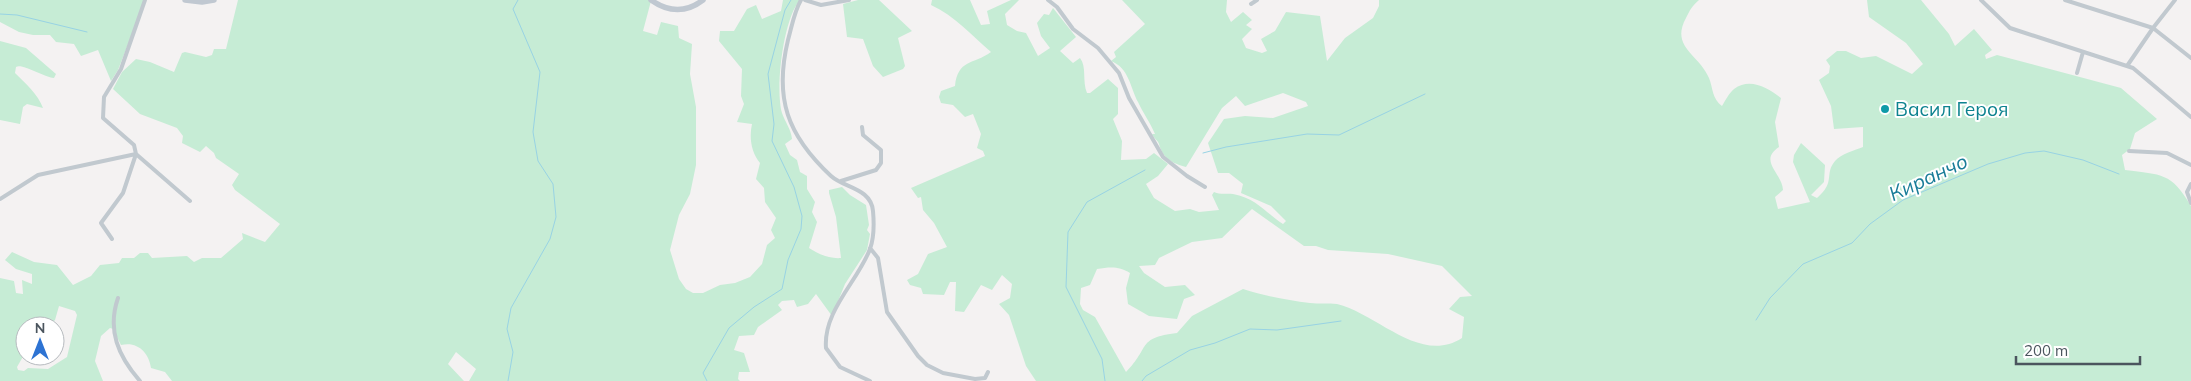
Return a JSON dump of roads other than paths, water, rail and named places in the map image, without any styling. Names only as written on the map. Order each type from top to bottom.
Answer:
[{"type":"street","points":[[112,239],[102,223],[123,193],[136,154],[134,145],[103,118],[103,102],[108,88],[121,70],[145,0]]},
{"type":"street","points":[[185,0],[202,2],[214,0]]},
{"type":"street","points":[[651,0],[662,8],[678,10],[691,7],[703,0]]},
{"type":"street","points":[[800,0],[783,63],[785,110],[799,140],[831,176],[860,192],[872,205],[873,223],[870,248],[833,316],[825,342],[828,353],[840,367],[870,381]]},
{"type":"street","points":[[805,0],[821,5],[849,0]]},
{"type":"street","points":[[1048,0],[1057,7],[1078,34],[1098,48],[1118,73],[1129,98],[1163,157],[1189,178],[1205,187]]},
{"type":"street","points":[[1251,4],[1257,0]]},
{"type":"street","points":[[1981,0],[2010,28],[2127,66],[2141,73],[2191,117]]},
{"type":"street","points":[[2065,0],[2153,28],[2191,58]]},
{"type":"street","points":[[2127,66],[2175,0]]},
{"type":"street","points":[[2077,73],[2083,52]]},
{"type":"street","points":[[841,181],[876,170],[881,163],[881,150],[863,134],[862,127]]},
{"type":"street","points":[[2129,151],[2167,152],[2191,165]]},
{"type":"street","points":[[0,199],[38,174],[136,154],[164,176],[190,201]]},
{"type":"street","points":[[2191,184],[2187,196],[2191,203]]},
{"type":"street","points":[[870,248],[879,263],[885,308],[918,356],[934,369],[955,376],[980,380],[985,378],[988,372]]},
{"type":"street","points":[[118,298],[113,320],[116,345],[125,364],[140,381]]},
{"type":"waterway","points":[[508,381],[513,352],[507,329],[511,308],[550,239],[556,217],[553,184],[538,161],[533,132],[540,72],[513,9],[518,0]]},
{"type":"waterway","points":[[707,381],[703,373],[729,328],[754,307],[782,289],[788,260],[801,229],[802,216],[794,187],[772,141],[774,124],[768,74],[785,10],[791,0]]},
{"type":"waterway","points":[[0,14],[17,15],[87,32]]},
{"type":"waterway","points":[[1203,153],[1226,147],[1307,134],[1339,135],[1425,94]]},
{"type":"waterway","name":"Киранчо","points":[[1756,320],[1770,298],[1803,264],[1852,243],[1870,224],[1903,200],[1988,164],[2025,153],[2044,151],[2083,160],[2119,174]]},
{"type":"waterway","points":[[1105,381],[1102,359],[1066,287],[1068,232],[1087,202],[1145,170]]},
{"type":"waterway","points":[[1142,381],[1146,376],[1190,350],[1215,343],[1250,329],[1277,330],[1341,321]]},
{"type":"place","name":"Васил Героя","points":[[1885,109]]}]
